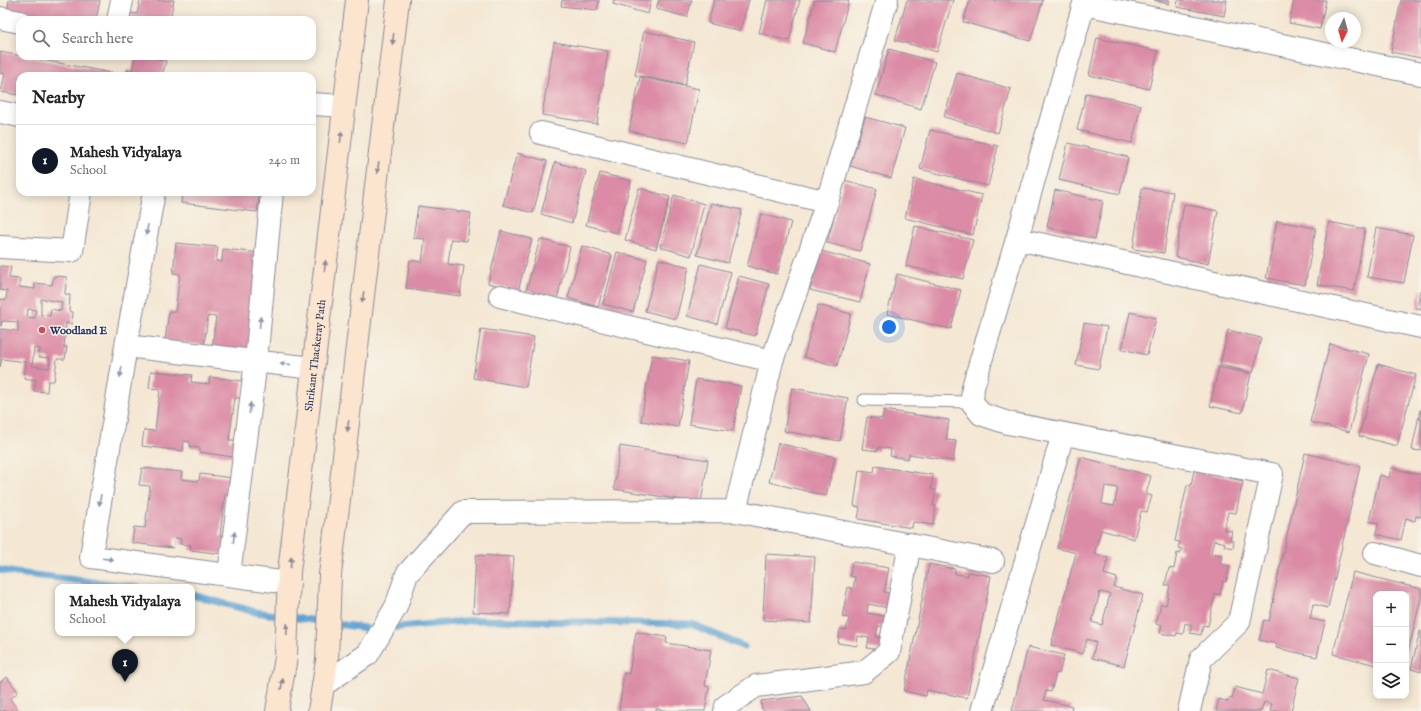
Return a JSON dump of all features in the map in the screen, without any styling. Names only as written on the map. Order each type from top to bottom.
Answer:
[{"type":"street","points":[[119,16],[122,0]]},
{"type":"street","name":"Shrikant Thackeray Path","points":[[277,711],[286,657],[289,572],[356,0]]},
{"type":"street","points":[[319,711],[327,661],[330,575],[398,0]]},
{"type":"street","points":[[735,511],[772,361],[827,202],[887,0]]},
{"type":"street","points":[[1190,711],[1201,659],[1240,622],[1272,474],[1008,423],[981,414],[972,402],[973,387],[1017,239],[1084,2],[1421,74]]},
{"type":"street","points":[[0,18],[16,21]]},
{"type":"street","points":[[316,104],[344,106]]},
{"type":"street","points":[[0,112],[16,115]]},
{"type":"street","points":[[541,133],[827,202]]},
{"type":"street","points":[[0,247],[72,251],[80,196]]},
{"type":"street","points":[[153,196],[126,346],[91,557],[229,575],[289,592]]},
{"type":"street","points":[[229,575],[256,361],[272,196]]},
{"type":"street","points":[[1017,239],[1421,327]]},
{"type":"street","points":[[500,296],[772,361]]},
{"type":"street","points":[[126,346],[313,368]]},
{"type":"street","points":[[982,711],[1063,434]]},
{"type":"street","points":[[323,685],[368,654],[396,606],[406,574],[463,512],[735,511],[993,561]]},
{"type":"street","points":[[725,711],[726,706],[756,686],[864,672],[889,652],[910,544]]},
{"type":"street","points":[[1375,553],[1421,566]]},
{"type":"lane","points":[[864,400],[972,402]]},
{"type":"building","points":[[9,0],[100,0],[97,16],[23,16],[7,13]]},
{"type":"building","points":[[140,0],[174,0],[171,16],[131,16],[131,13],[137,14]]},
{"type":"building","points":[[562,0],[599,0],[597,10],[561,6]]},
{"type":"building","points":[[614,0],[651,0],[648,14],[613,4]]},
{"type":"building","points":[[659,0],[692,0],[687,17],[656,9]]},
{"type":"building","points":[[714,0],[749,0],[740,31],[708,23]]},
{"type":"building","points":[[767,0],[800,0],[789,41],[759,33]]},
{"type":"building","points":[[815,0],[849,0],[835,52],[803,43]]},
{"type":"building","points":[[907,0],[953,0],[937,52],[895,40]]},
{"type":"building","points":[[970,0],[1043,0],[1030,41],[963,22]]},
{"type":"building","points":[[1154,0],[1169,0],[1169,4]]},
{"type":"building","points":[[1178,0],[1227,0],[1224,16],[1177,7]]},
{"type":"building","points":[[1294,0],[1326,0],[1320,29],[1289,23]]},
{"type":"building","points":[[1401,0],[1421,0],[1421,58],[1391,52]]},
{"type":"building","points":[[644,31],[694,42],[685,85],[635,75]]},
{"type":"building","points":[[1097,38],[1158,51],[1149,89],[1089,75]]},
{"type":"building","points":[[554,42],[608,51],[597,124],[542,115]]},
{"type":"building","points":[[889,49],[935,62],[921,109],[876,95]]},
{"type":"building","points":[[0,52],[16,55],[16,60],[43,60],[107,72],[16,72],[16,95],[1,92],[5,74],[0,73]]},
{"type":"building","points":[[134,60],[166,61],[163,72],[127,72],[127,70],[132,71]]},
{"type":"building","points":[[957,73],[1011,89],[998,133],[944,117]]},
{"type":"building","points":[[640,77],[699,89],[688,143],[629,131]]},
{"type":"building","points":[[1086,93],[1141,105],[1132,143],[1077,130]]},
{"type":"building","points":[[865,117],[905,128],[891,178],[850,166]]},
{"type":"building","points":[[930,130],[998,146],[988,186],[920,169]]},
{"type":"building","points":[[1068,143],[1128,157],[1120,194],[1059,180]]},
{"type":"building","points":[[517,153],[547,161],[533,213],[503,205]]},
{"type":"building","points":[[555,162],[586,171],[572,223],[541,214]]},
{"type":"building","points":[[600,173],[631,181],[617,233],[586,225]]},
{"type":"building","points":[[914,179],[982,195],[973,235],[905,218]]},
{"type":"building","points":[[844,180],[877,189],[860,251],[827,243]]},
{"type":"building","points":[[639,188],[670,197],[656,249],[625,240]]},
{"type":"building","points":[[1142,188],[1173,192],[1164,253],[1133,249]]},
{"type":"building","points":[[1055,190],[1103,201],[1095,239],[1047,227]]},
{"type":"building","points":[[674,195],[704,204],[691,256],[660,247]]},
{"type":"building","points":[[182,196],[259,196],[257,212],[181,203]]},
{"type":"building","points":[[711,203],[742,210],[728,263],[697,255]]},
{"type":"building","points":[[1184,204],[1218,211],[1208,264],[1175,257]]},
{"type":"building","points":[[418,206],[471,213],[467,241],[451,239],[448,264],[464,266],[460,296],[406,288],[410,260],[422,262],[425,239],[413,238]]},
{"type":"building","points":[[761,214],[791,222],[777,274],[747,266]]},
{"type":"building","points":[[1277,221],[1316,228],[1305,285],[1266,278]]},
{"type":"building","points":[[1329,222],[1365,229],[1354,291],[1317,285]]},
{"type":"building","points":[[915,226],[973,240],[963,279],[906,266]]},
{"type":"building","points":[[1376,228],[1413,235],[1404,283],[1367,277]]},
{"type":"building","points":[[501,231],[532,239],[518,291],[488,283]]},
{"type":"building","points":[[540,239],[570,247],[557,299],[526,291]]},
{"type":"building","points":[[176,243],[218,247],[216,261],[222,262],[223,249],[260,253],[249,352],[212,348],[216,317],[208,316],[204,345],[165,341],[169,311],[175,312],[180,274],[173,273]]},
{"type":"building","points":[[582,246],[612,255],[598,307],[568,298]]},
{"type":"building","points":[[821,251],[870,264],[860,302],[810,290]]},
{"type":"building","points":[[617,252],[647,260],[633,312],[603,304]]},
{"type":"building","points":[[659,259],[689,267],[676,319],[645,311]]},
{"type":"building","points":[[701,264],[731,272],[717,324],[687,316]]},
{"type":"building","name":"Woodland E","points":[[0,266],[11,267],[9,278],[20,279],[19,287],[35,289],[35,283],[52,285],[54,276],[67,277],[65,294],[70,295],[69,311],[73,312],[72,324],[66,323],[64,347],[67,347],[65,359],[57,359],[54,381],[48,381],[47,392],[34,391],[36,380],[24,378],[26,362],[2,359],[0,367],[0,329],[18,331],[18,322],[2,321],[0,326],[0,299],[6,300],[7,291],[0,290]],"holes":[[[41,299],[62,302],[61,311],[51,309],[50,316],[41,315]],[[28,309],[36,310],[35,318],[27,317]],[[34,348],[40,349],[39,357],[50,358],[49,368],[32,366]]]},
{"type":"building","points":[[897,274],[961,290],[951,329],[887,314]]},
{"type":"building","points":[[739,276],[769,284],[755,336],[725,328]]},
{"type":"building","points":[[1421,290],[1421,309],[1417,308]]},
{"type":"building","points":[[818,305],[851,314],[837,366],[804,357]]},
{"type":"building","points":[[1130,312],[1156,318],[1147,355],[1122,349]]},
{"type":"building","points":[[1084,323],[1107,327],[1099,369],[1076,365]]},
{"type":"building","points":[[481,329],[534,337],[526,387],[473,378]]},
{"type":"building","points":[[1228,330],[1261,338],[1253,373],[1220,365]]},
{"type":"building","points":[[1330,344],[1369,354],[1349,432],[1310,422]]},
{"type":"building","points":[[652,355],[689,361],[678,427],[641,421]]},
{"type":"building","points":[[1378,364],[1416,375],[1397,446],[1359,436]]},
{"type":"building","points":[[1219,367],[1251,374],[1242,413],[1210,406]]},
{"type":"building","points":[[151,371],[192,375],[191,382],[209,384],[210,377],[243,381],[240,398],[235,398],[229,440],[235,440],[233,457],[200,452],[200,448],[190,447],[190,442],[184,441],[183,451],[142,446],[144,430],[155,431],[160,389],[149,388]]},
{"type":"building","points":[[696,379],[741,386],[733,431],[689,424]]},
{"type":"building","points":[[792,388],[848,398],[840,441],[784,431]]},
{"type":"building","points":[[884,410],[949,420],[946,440],[956,441],[953,461],[909,454],[908,459],[890,456],[891,449],[879,447],[878,451],[862,449],[867,417],[882,419]]},
{"type":"building","points":[[1421,410],[1421,451],[1412,450]]},
{"type":"building","points":[[778,443],[835,457],[826,496],[769,482]]},
{"type":"building","points":[[620,446],[708,460],[701,503],[614,489]]},
{"type":"building","points":[[1305,453],[1360,466],[1328,608],[1313,604],[1310,619],[1325,622],[1317,657],[1276,648],[1277,644],[1259,640],[1264,620],[1269,621]]},
{"type":"building","points":[[1081,457],[1151,476],[1146,494],[1152,496],[1147,512],[1141,511],[1134,539],[1101,530],[1094,554],[1108,558],[1104,574],[1117,578],[1114,587],[1143,595],[1124,666],[1092,658],[1096,642],[1087,639],[1083,654],[1051,645],[1076,553],[1057,548]],"holes":[[[1105,486],[1118,488],[1114,506],[1102,504]],[[1100,592],[1110,594],[1102,625],[1092,622]]]},
{"type":"building","points":[[875,466],[933,475],[931,489],[936,490],[933,506],[936,506],[933,525],[913,522],[912,528],[858,519],[860,507],[854,506],[859,470],[874,472]]},
{"type":"building","points":[[142,468],[182,472],[181,479],[199,481],[200,474],[233,478],[231,495],[225,494],[220,536],[225,537],[223,554],[190,550],[191,545],[180,544],[181,539],[175,538],[173,548],[132,543],[134,527],[145,528],[150,486],[139,485]]},
{"type":"building","points":[[1391,468],[1421,475],[1421,517],[1416,516],[1415,521],[1406,518],[1401,540],[1376,534],[1378,523],[1369,521],[1380,475],[1389,478]]},
{"type":"building","points":[[1194,470],[1243,481],[1236,513],[1228,512],[1224,530],[1232,531],[1230,540],[1234,541],[1233,548],[1224,546],[1225,543],[1214,540],[1211,553],[1222,555],[1220,564],[1230,566],[1226,582],[1223,581],[1220,595],[1215,594],[1208,626],[1203,625],[1201,635],[1190,633],[1192,625],[1185,623],[1183,634],[1177,633],[1176,636],[1160,633],[1162,625],[1156,624],[1161,604],[1166,605],[1170,585],[1165,585],[1169,568],[1174,569],[1177,553],[1180,554],[1182,549],[1178,548],[1180,542],[1175,541],[1187,485],[1191,485]]},
{"type":"building","points":[[766,554],[815,557],[811,623],[763,620]]},
{"type":"building","points":[[476,555],[514,557],[510,614],[473,612]]},
{"type":"building","points":[[852,562],[889,568],[884,592],[890,593],[888,608],[868,604],[867,613],[890,617],[888,628],[878,626],[876,637],[883,638],[881,650],[867,648],[869,638],[858,636],[857,646],[838,643],[840,629],[846,630],[849,618],[842,617],[848,587],[853,589],[855,577],[850,576]]},
{"type":"building","points":[[929,564],[955,569],[955,574],[968,576],[968,572],[991,576],[967,698],[927,690],[926,696],[904,691]]},
{"type":"building","points":[[1353,572],[1421,589],[1421,598],[1409,648],[1409,591],[1373,591],[1373,664],[1333,654]]},
{"type":"building","points":[[1421,631],[1421,672],[1411,669]]},
{"type":"building","points":[[636,632],[667,637],[666,643],[711,650],[705,686],[709,687],[705,711],[671,711],[656,709],[656,711],[619,711],[624,673],[629,674]]},
{"type":"building","points":[[1028,647],[1064,655],[1059,674],[1056,673],[1051,692],[1046,691],[1044,700],[1072,706],[1071,711],[1012,711]]},
{"type":"building","points":[[1268,670],[1299,678],[1291,711],[1270,711],[1272,704],[1264,702],[1261,711],[1216,711],[1219,699],[1228,702],[1229,698],[1232,699],[1235,687],[1262,694]]},
{"type":"building","points":[[7,677],[18,692],[10,699],[19,711],[0,711],[0,682]]},
{"type":"building","points":[[802,696],[811,711],[764,711],[762,709],[761,701]]},
{"type":"waterway","points":[[0,570],[111,584]]},
{"type":"waterway","points":[[195,596],[256,612],[379,629]]},
{"type":"waterway","points":[[389,628],[476,620],[692,624],[744,647]]},
{"type":"place","name":"Woodland E","points":[[42,330]]},
{"type":"place","name":"Mahesh Vidyalaya","points":[[125,682]]}]
